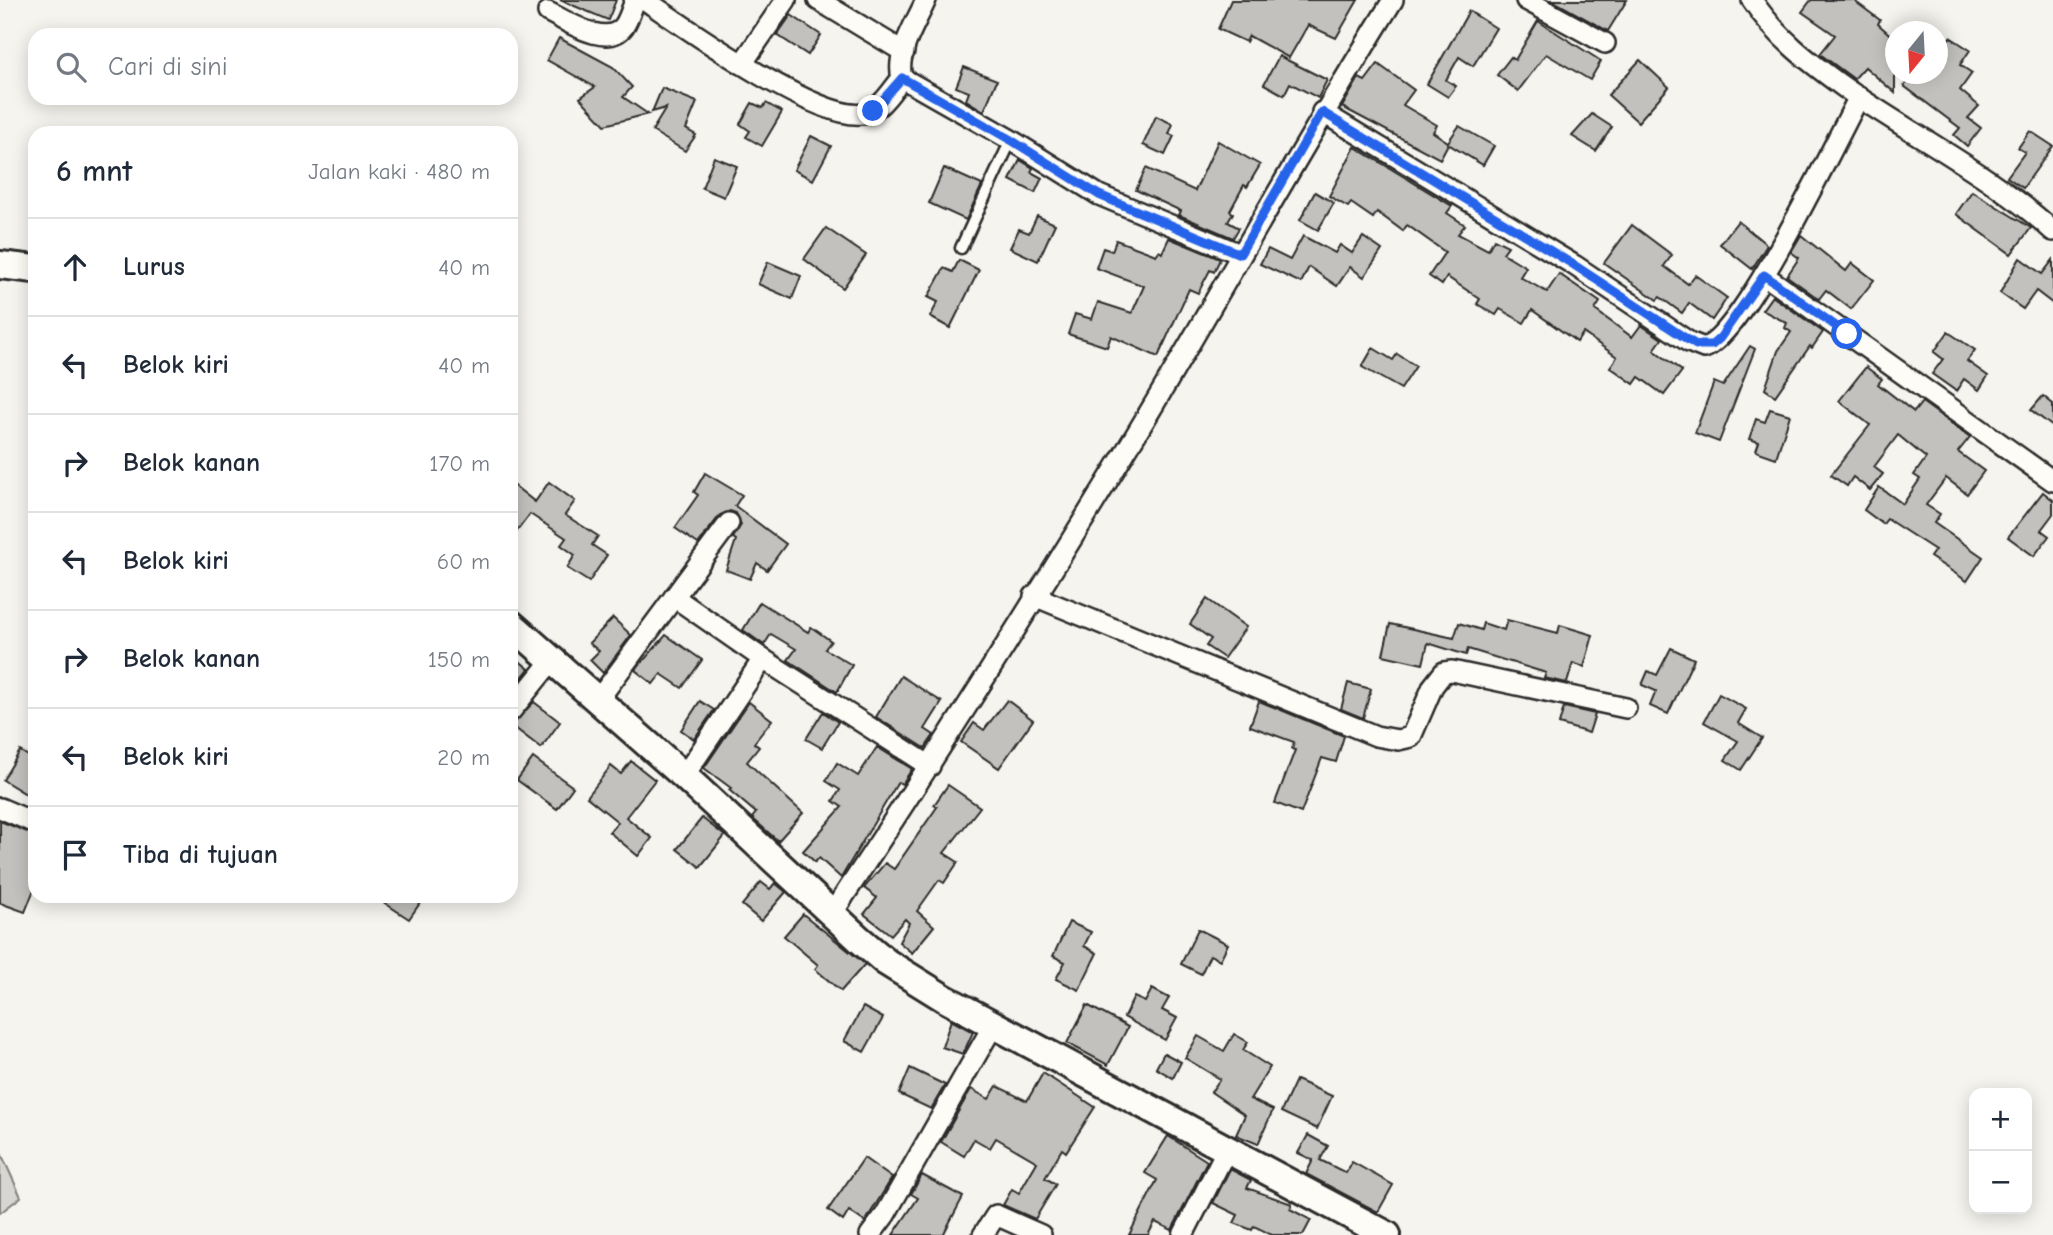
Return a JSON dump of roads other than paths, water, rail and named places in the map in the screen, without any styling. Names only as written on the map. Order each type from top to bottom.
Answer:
[{"type":"street","points":[[548,12],[601,36],[613,34],[624,26],[635,0]]},
{"type":"street","points":[[645,0],[742,64],[786,89],[840,111],[861,114],[873,111],[902,78]]},
{"type":"street","points":[[742,64],[786,0]]},
{"type":"street","points":[[818,0],[904,52]]},
{"type":"street","points":[[926,0],[899,68],[902,78],[1011,140],[1099,195],[1240,254]]},
{"type":"street","points":[[832,914],[930,766],[1135,435],[1322,112],[1391,0]]},
{"type":"street","points":[[1526,0],[1605,43]]},
{"type":"street","points":[[1752,0],[1768,25],[1798,54],[1859,97],[2003,190],[2053,231]]},
{"type":"street","points":[[1322,112],[1574,265],[1696,345],[1712,345],[1720,338],[1764,275],[1859,97]]},
{"type":"street","points":[[0,265],[28,268]]},
{"type":"street","points":[[1764,275],[2053,481]]},
{"type":"street","points":[[598,700],[729,523]]},
{"type":"street","points":[[1034,596],[1376,736],[1398,740],[1411,737],[1433,685],[1444,672],[1452,671],[1626,708]]},
{"type":"street","points":[[674,597],[763,659],[930,766]]},
{"type":"street","points":[[518,630],[684,776],[886,962],[944,998],[1387,1235]]},
{"type":"street","points":[[684,776],[763,659]]},
{"type":"street","points":[[518,702],[552,660]]},
{"type":"street","points":[[0,808],[28,820]]},
{"type":"street","points":[[870,1235],[994,1024]]},
{"type":"street","points":[[1183,1235],[1227,1149]]},
{"type":"street","points":[[983,1235],[989,1212],[1041,1235]]},
{"type":"lane","points":[[961,248],[1011,140]]}]
